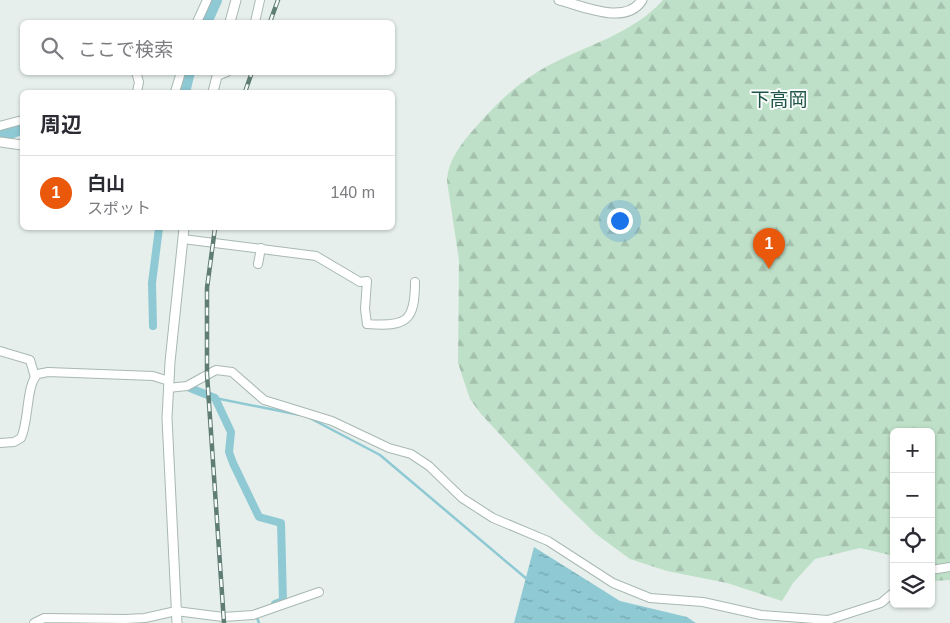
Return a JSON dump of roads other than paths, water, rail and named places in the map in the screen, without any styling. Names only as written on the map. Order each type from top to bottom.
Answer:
[{"type":"street","points":[[198,20],[207,0]]},
{"type":"street","points":[[231,20],[236,0]]},
{"type":"street","points":[[255,20],[260,0]]},
{"type":"street","points":[[559,0],[619,14],[630,12],[642,0]]},
{"type":"street","points":[[137,75],[139,82],[137,90]]},
{"type":"street","points":[[176,90],[180,75]]},
{"type":"street","points":[[214,90],[218,75]]},
{"type":"street","points":[[0,126],[20,121]]},
{"type":"street","points":[[0,142],[20,145]]},
{"type":"street","points":[[177,623],[170,504],[168,385],[184,230]]},
{"type":"street","points":[[182,239],[316,256],[360,282],[367,280],[365,309],[367,324],[381,325],[403,321],[412,314],[415,300],[415,282]]},
{"type":"street","points":[[258,264],[261,248]]},
{"type":"street","points":[[0,351],[30,360],[35,377],[21,438],[14,442],[0,443]]},
{"type":"street","points":[[35,377],[48,372],[153,376],[168,385],[187,386],[216,370],[232,372],[264,400],[332,422],[389,448],[411,454],[429,466],[462,498],[493,518],[548,541],[613,583],[650,598],[703,602],[761,615],[828,620],[881,603],[890,595]]},
{"type":"street","points":[[935,569],[950,567]]},
{"type":"street","points":[[34,623],[44,618],[125,619],[145,618],[176,612],[224,617],[255,614],[319,592]]},
{"type":"water","points":[[534,547],[620,601],[687,617],[696,623],[514,623]]},
{"type":"waterway","points":[[206,20],[215,0]]},
{"type":"waterway","points":[[184,90],[187,75]]},
{"type":"waterway","points":[[0,137],[20,128]]},
{"type":"waterway","points":[[153,326],[152,283],[159,230]]},
{"type":"waterway","points":[[190,388],[215,398],[231,432],[229,452],[233,463],[259,517],[281,523],[283,601],[275,604]]},
{"type":"waterway","points":[[215,398],[300,415]]},
{"type":"waterway","points":[[306,416],[380,455],[528,580]]},
{"type":"waterway","points":[[256,615],[259,623]]},
{"type":"railway","points":[[271,20],[278,0]]},
{"type":"railway","points":[[246,90],[251,75]]},
{"type":"railway","points":[[215,230],[207,288],[207,374],[224,623]]},
{"type":"place","name":"白山","points":[[769,269]]},
{"type":"district","name":"下高岡","points":[[779,99]]}]
